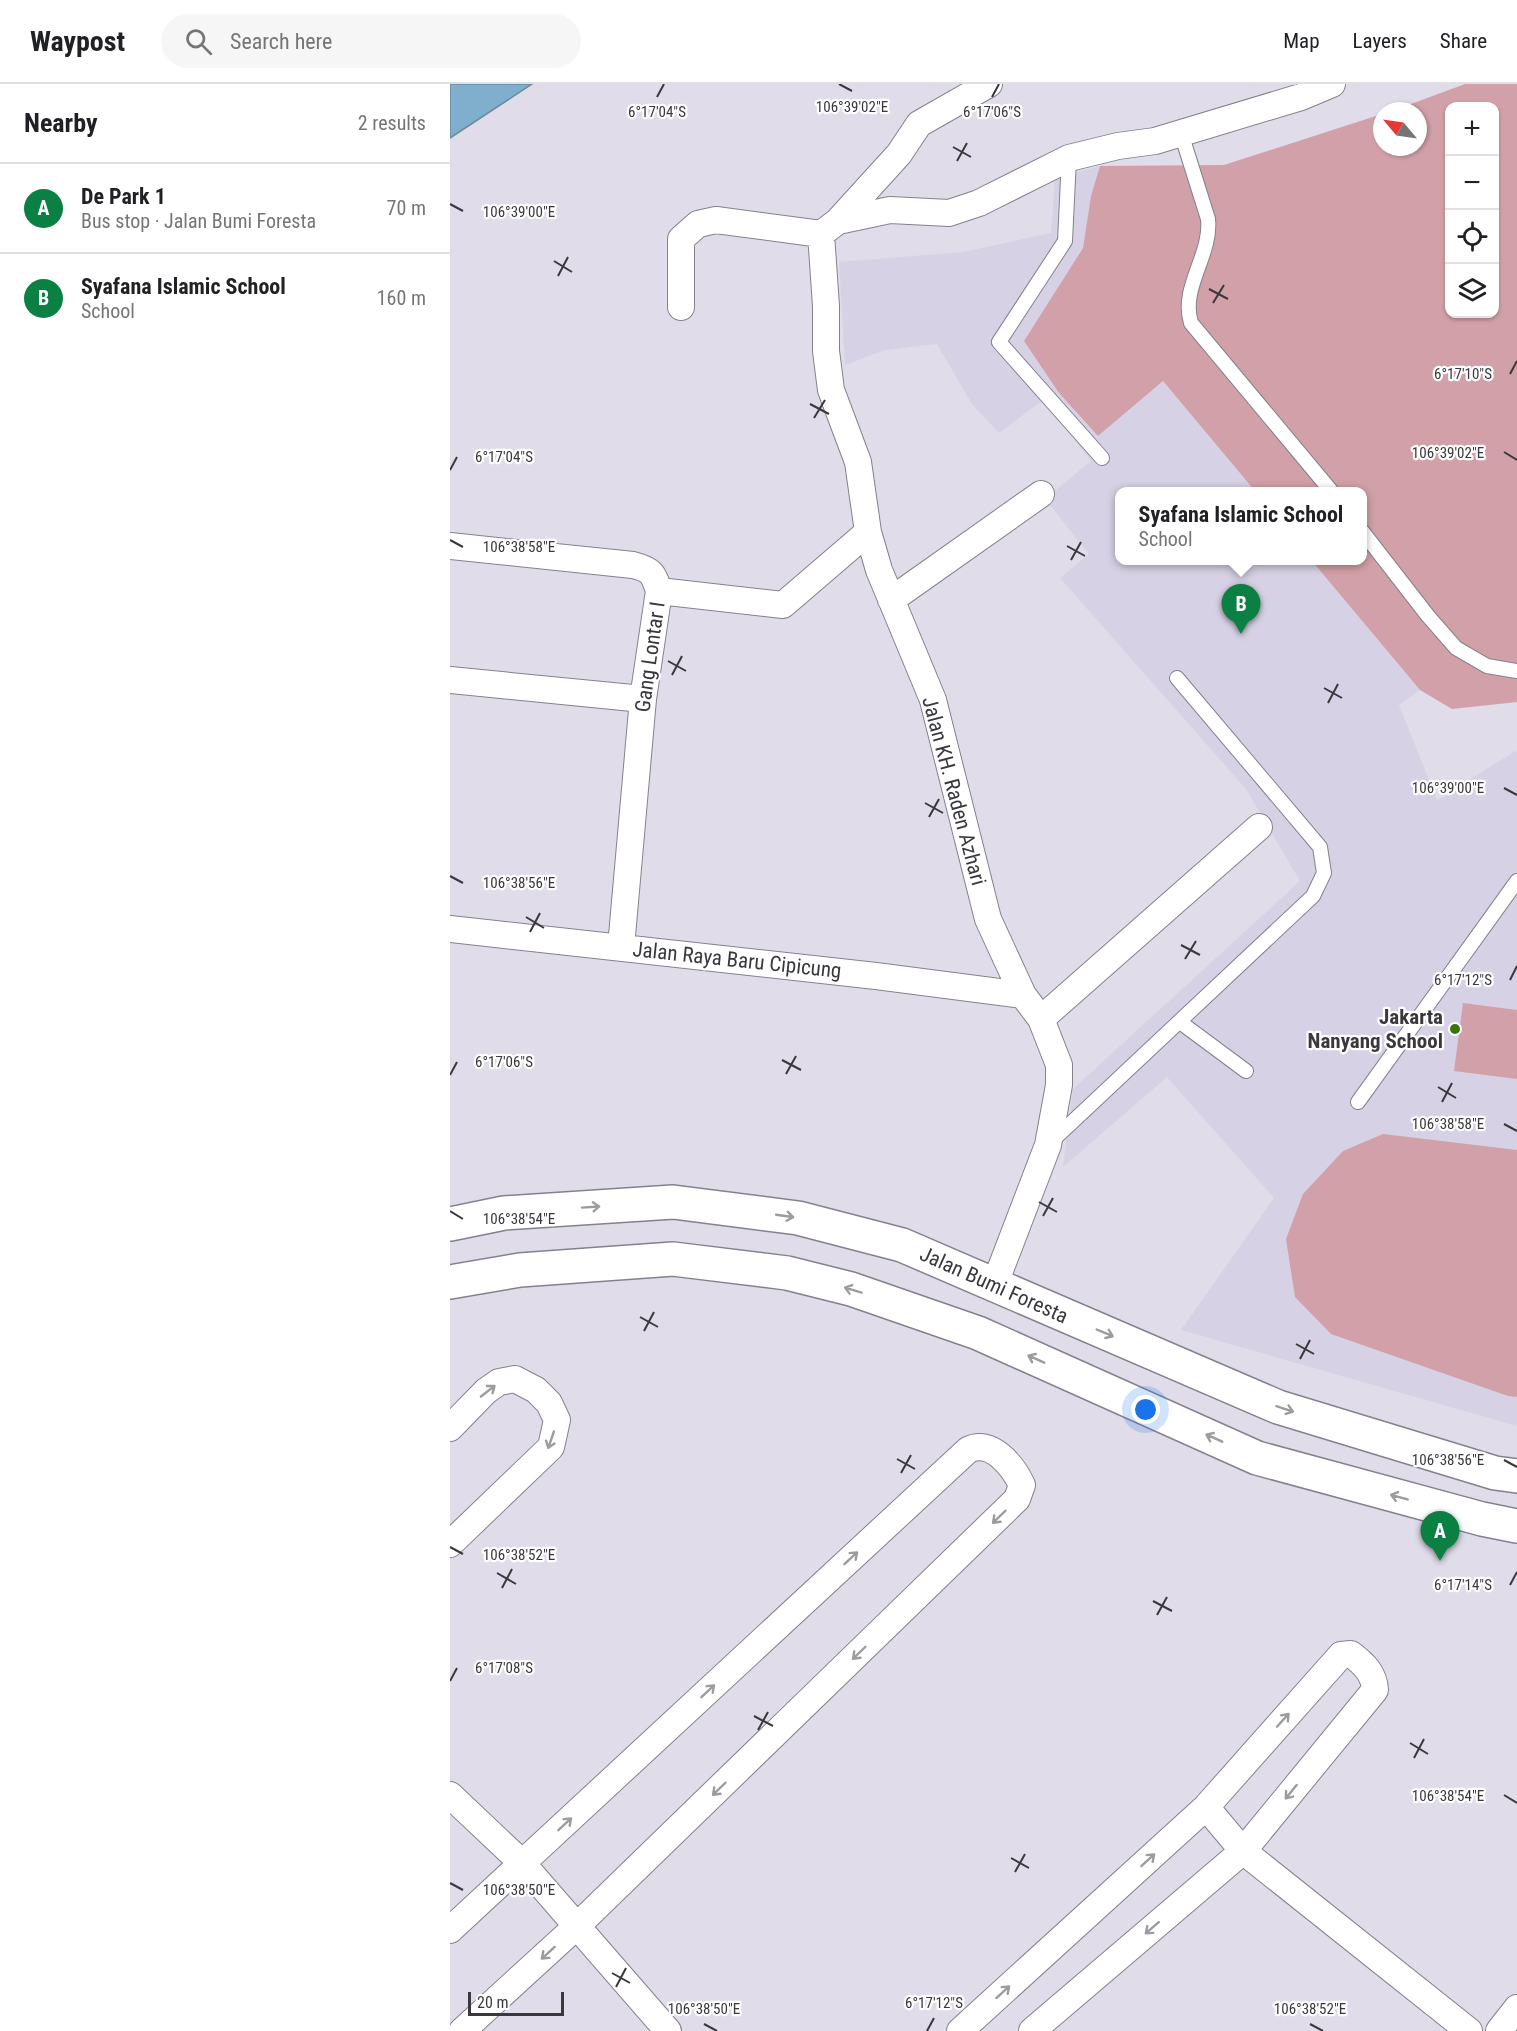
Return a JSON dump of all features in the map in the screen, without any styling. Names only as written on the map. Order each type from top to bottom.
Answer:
[{"type":"main road","name":"Jalan Bumi Foresta","points":[[450,1224],[504,1213],[673,1202],[798,1218],[902,1245],[1278,1407],[1495,1473],[1517,1476]]},
{"type":"main road","points":[[450,1282],[520,1270],[673,1259],[787,1273],[851,1288],[978,1333],[1257,1458],[1482,1519],[1517,1526]]},
{"type":"street","points":[[827,237],[899,154],[919,124],[989,84]]},
{"type":"street","points":[[681,296],[681,239],[698,224],[716,220],[827,237],[890,210],[949,213],[979,203],[1069,158],[1118,146],[1155,141],[1301,97],[1332,84]]},
{"type":"street","name":"Jalan KH. Raden Azhari","points":[[827,237],[826,351],[831,390],[858,462],[868,532],[879,570],[933,700],[988,919],[1023,995],[1041,1019],[1059,1065],[1059,1085],[1048,1145],[994,1286]]},
{"type":"street","points":[[891,600],[1041,494]]},
{"type":"street","points":[[659,591],[783,604],[868,532]]},
{"type":"street","name":"Gang Lontar I","points":[[450,546],[633,565],[647,569],[654,574],[659,591],[643,699],[621,947]]},
{"type":"street","points":[[450,680],[643,699]]},
{"type":"street","points":[[1041,1019],[1259,827]]},
{"type":"street","name":"Jalan Raya Baru Cipicung","points":[[450,929],[876,976],[1023,995]]},
{"type":"street","points":[[450,1428],[486,1391],[499,1383],[515,1379],[536,1390],[549,1403],[557,1420],[551,1447],[450,1544]]},
{"type":"street","points":[[450,1929],[968,1450],[976,1446],[990,1448],[1005,1462],[1022,1485],[1017,1499],[578,1925],[462,2031]]},
{"type":"street","points":[[960,2031],[1206,1808],[1341,1655],[1351,1654],[1365,1665],[1375,1679],[1375,1690],[1243,1851],[1032,2031]]},
{"type":"street","points":[[450,1795],[522,1863],[668,2031]]},
{"type":"street","points":[[1206,1808],[1243,1851],[1469,2031]]},
{"type":"street","points":[[1499,2031],[1517,2008]]},
{"type":"lane","points":[[1180,133],[1208,219],[1210,232],[1188,298],[1191,323],[1328,487]]},
{"type":"lane","points":[[1069,158],[1065,242],[999,342],[1102,458]]},
{"type":"lane","points":[[1367,537],[1456,648],[1487,666],[1517,671]]},
{"type":"lane","points":[[1048,1145],[1313,896],[1324,873],[1320,847],[1177,678]]},
{"type":"lane","points":[[1358,1102],[1517,881]]},
{"type":"lane","points":[[1180,1022],[1246,1071]]},
{"type":"shaded area","points":[[1465,84],[1517,84],[1517,702],[1452,709],[1420,690],[1315,565],[1367,565],[1367,487],[1252,487],[1163,381],[1098,436],[1059,393],[1024,341],[1083,248],[1091,196],[1100,166],[1224,165],[1373,117],[1373,156],[1427,156],[1427,102],[1416,102]]},
{"type":"shaded area","points":[[1100,166],[1091,196],[1083,248],[1024,341],[1059,393],[1098,436],[1163,381],[1252,487],[1115,487],[1115,565],[1315,565],[1420,690],[1399,705],[1437,800],[1517,750],[1517,1426],[1181,1330],[1274,1198],[1167,1077],[1063,1167],[1073,1089],[1300,881],[1246,789],[1060,578],[1089,554],[1045,499],[1091,461],[1043,400],[999,433],[972,404],[937,344],[885,350],[845,365],[839,262],[963,252],[1051,233],[1055,178]]},
{"type":"shaded area","points":[[1463,1003],[1517,1010],[1517,1079],[1454,1071]]},
{"type":"shaded area","points":[[1383,1134],[1517,1150],[1517,1397],[1508,1396],[1331,1334],[1295,1297],[1286,1239],[1303,1194],[1343,1151]]},
{"type":"water","points":[[450,84],[532,84],[450,138]]},
{"type":"place","name":"Syafana Islamic School","points":[[1241,634]]},
{"type":"place","name":"Jakarta Nanyang School","points":[[1455,1029]]},
{"type":"place","name":"De Park 1","points":[[1440,1561]]}]
